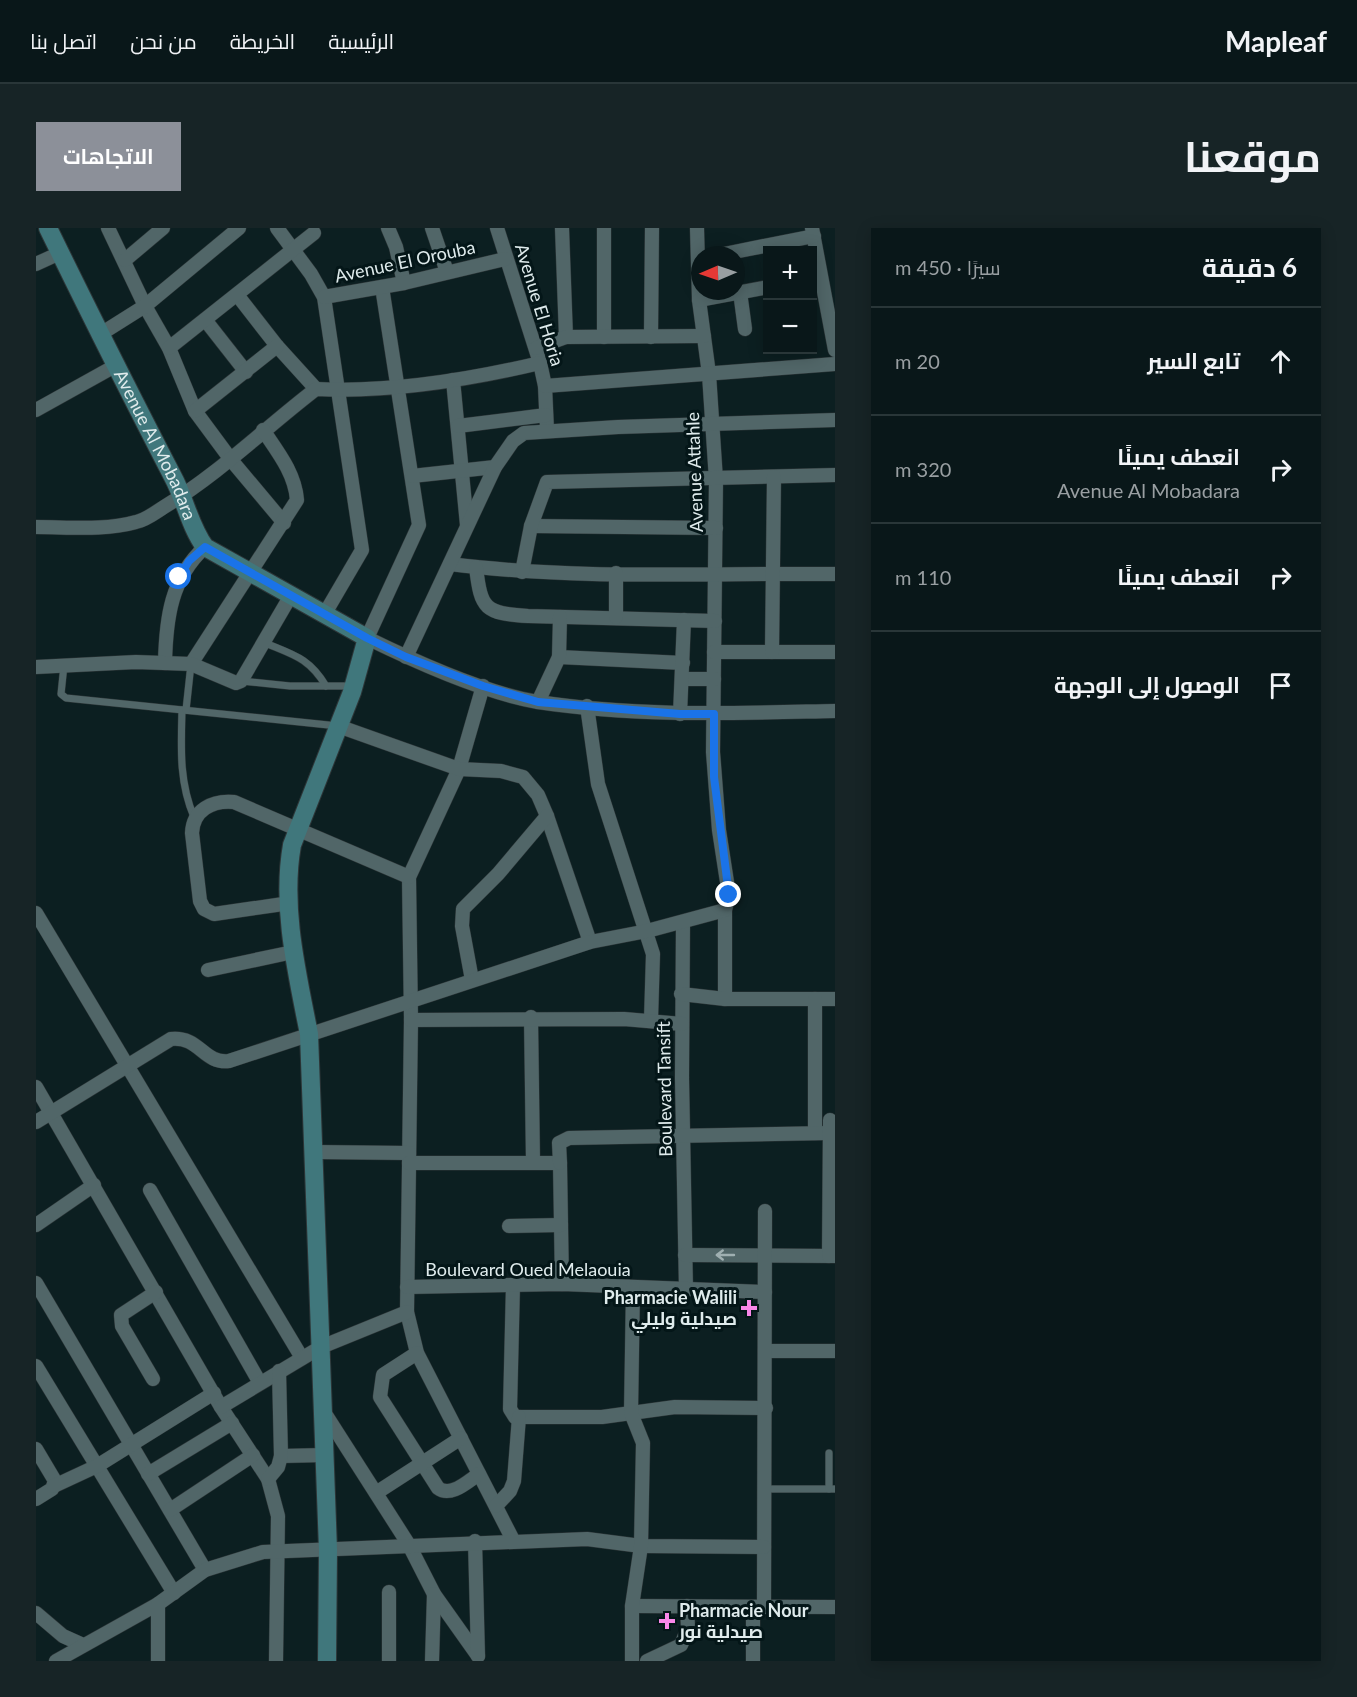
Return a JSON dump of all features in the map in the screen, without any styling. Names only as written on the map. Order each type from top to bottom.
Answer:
[{"type":"street","name":"Avenue Al Mobadara","points":[[48,228],[99,335],[183,495],[198,538],[205,547]]},
{"type":"street","points":[[108,228],[145,306],[169,348],[195,411],[284,523]]},
{"type":"street","points":[[125,260],[163,228]]},
{"type":"street","points":[[99,335],[145,306],[239,228]]},
{"type":"street","name":"Avenue El Orouba","points":[[277,228],[311,274],[324,297],[404,283],[505,258]]},
{"type":"street","points":[[388,228],[396,247],[404,283]]},
{"type":"street","points":[[432,228],[447,272]]},
{"type":"street","name":"Avenue El Horia","points":[[497,228],[540,363],[545,386],[547,430]]},
{"type":"street","points":[[562,228],[566,337]]},
{"type":"street","points":[[604,228],[604,337]]},
{"type":"street","points":[[651,228],[651,337]]},
{"type":"street","name":"Avenue Attahle","points":[[697,228],[698,246]]},
{"type":"street","points":[[777,246],[813,232],[835,350]]},
{"type":"street","points":[[169,348],[238,296],[314,233]]},
{"type":"street","points":[[745,252],[763,249]]},
{"type":"street","points":[[36,264],[60,253]]},
{"type":"street","points":[[327,1661],[328,1550],[309,1034],[293,952],[290,856],[297,829],[354,686],[367,638],[419,525],[382,287]]},
{"type":"street","points":[[745,291],[763,289]]},
{"type":"street","points":[[238,296],[316,389]]},
{"type":"street","points":[[324,297],[340,390],[362,550],[324,615]]},
{"type":"street","name":"Avenue Attahle","points":[[699,300],[709,374],[716,480],[714,777],[729,895],[725,910],[725,999]]},
{"type":"street","points":[[741,300],[745,329]]},
{"type":"street","points":[[206,321],[246,372]]},
{"type":"street","points":[[536,348],[566,337],[704,336]]},
{"type":"street","points":[[195,411],[278,346]]},
{"type":"street","points":[[36,514],[39,527],[73,529],[138,522],[183,495],[232,460],[263,430],[316,389],[340,390],[453,380],[540,363]]},
{"type":"street","points":[[545,386],[835,364]]},
{"type":"street","points":[[36,410],[115,366]]},
{"type":"street","points":[[453,380],[468,527]]},
{"type":"street","points":[[458,426],[546,415]]},
{"type":"street","points":[[406,657],[495,467],[513,441],[524,433],[547,430],[835,420]]},
{"type":"street","points":[[191,664],[297,500],[296,487],[282,459],[263,430]]},
{"type":"street","points":[[412,476],[495,467]]},
{"type":"street","points":[[522,572],[531,526],[547,482],[716,480],[835,475]]},
{"type":"street","points":[[772,652],[774,477]]},
{"type":"street","points":[[531,526],[716,528]]},
{"type":"street","points":[[165,663],[166,634],[173,594],[189,561],[205,547],[290,597],[406,657],[483,686],[538,702],[680,714],[835,711]]},
{"type":"street","points":[[450,564],[522,572],[715,576],[835,574]]},
{"type":"street","points":[[476,567],[482,602],[489,610],[510,615],[715,621]]},
{"type":"street","points":[[616,573],[616,617]]},
{"type":"street","points":[[36,667],[191,664],[236,683],[241,681],[265,643],[290,597]]},
{"type":"street","points":[[538,702],[559,657],[560,617]]},
{"type":"street","points":[[680,714],[684,620]]},
{"type":"street","points":[[714,652],[835,652]]},
{"type":"street","points":[[559,657],[683,663]]},
{"type":"street","points":[[682,679],[714,679]]},
{"type":"street","points":[[483,686],[459,769],[409,877],[411,1020],[407,1312],[417,1353],[513,1540]]},
{"type":"street","points":[[587,706],[598,784],[653,954],[651,1020]]},
{"type":"street","points":[[338,726],[459,769],[501,771],[523,777],[538,795],[547,816],[590,942]]},
{"type":"street","points":[[290,903],[214,914],[204,909],[200,901],[192,833],[194,817],[208,806],[234,802],[409,877]]},
{"type":"street","points":[[472,980],[462,926],[462,909],[498,874],[547,816]]},
{"type":"street","points":[[36,1122],[127,1069],[171,1039],[186,1040],[196,1044],[211,1059],[223,1062],[590,942],[647,932],[725,910]]},
{"type":"street","points":[[36,913],[127,1069],[302,1358]]},
{"type":"street","name":"Boulevard Tansift","points":[[683,922],[681,994],[686,1290]]},
{"type":"street","points":[[208,970],[293,952]]},
{"type":"street","points":[[681,994],[725,999],[835,999]]},
{"type":"street","points":[[815,999],[815,1127]]},
{"type":"street","points":[[411,1020],[531,1017],[651,1020],[682,1024]]},
{"type":"street","points":[[531,1017],[533,1162]]},
{"type":"street","points":[[36,1087],[221,1407],[268,1479],[278,1516],[276,1661]]},
{"type":"street","points":[[562,1284],[559,1145],[563,1139],[684,1136],[832,1124],[832,1256],[685,1255]]},
{"type":"street","points":[[314,1152],[560,1163]]},
{"type":"street","points":[[36,1225],[94,1185]]},
{"type":"street","points":[[150,1190],[260,1383]]},
{"type":"street","points":[[753,1661],[764,1547],[765,1211]]},
{"type":"street","points":[[509,1226],[561,1225]]},
{"type":"street","points":[[36,1283],[205,1570]]},
{"type":"street","name":"Boulevard Oued Melaouia","points":[[407,1287],[562,1284],[765,1292]]},
{"type":"street","points":[[513,1285],[510,1409],[512,1414],[519,1417],[602,1418],[675,1407],[766,1407]]},
{"type":"street","points":[[632,1661],[632,1606],[641,1546],[643,1443],[631,1413],[633,1288]]},
{"type":"street","points":[[153,1379],[122,1326],[121,1315],[156,1292]]},
{"type":"street","points":[[221,1407],[321,1347],[407,1312]]},
{"type":"street","points":[[765,1351],[835,1351]]},
{"type":"street","points":[[417,1353],[383,1375],[380,1396],[421,1464],[443,1492],[451,1491],[479,1474]]},
{"type":"street","points":[[36,1366],[174,1593]]},
{"type":"street","points":[[268,1479],[278,1467],[281,1456],[279,1371]]},
{"type":"street","points":[[36,1499],[54,1486],[97,1466],[130,1443],[214,1393]]},
{"type":"street","points":[[324,1412],[409,1545],[434,1594],[478,1658]]},
{"type":"street","points":[[496,1506],[510,1491],[514,1481],[519,1417]]},
{"type":"street","points":[[148,1474],[232,1423]]},
{"type":"street","points":[[376,1493],[461,1438]]},
{"type":"street","points":[[37,1452],[54,1477],[54,1486]]},
{"type":"street","points":[[170,1510],[253,1455]]},
{"type":"street","points":[[281,1456],[325,1455]]},
{"type":"street","points":[[56,1661],[158,1604],[205,1570],[250,1554],[513,1540],[587,1539],[641,1546],[764,1547]]},
{"type":"street","points":[[475,1541],[478,1658]]},
{"type":"street","points":[[388,1592],[388,1661]]},
{"type":"street","points":[[432,1661],[434,1594]]},
{"type":"street","points":[[158,1604],[158,1661]]},
{"type":"street","points":[[632,1606],[835,1607]]},
{"type":"street","points":[[647,1661],[681,1645],[688,1628],[687,1606]]},
{"type":"street","points":[[36,1613],[63,1636],[83,1645]]},
{"type":"lane","points":[[265,643],[306,660],[315,668],[326,686]]},
{"type":"lane","points":[[191,664],[184,710],[181,766],[185,794],[194,817]]},
{"type":"lane","points":[[64,665],[63,697],[338,726]]},
{"type":"lane","points":[[241,681],[280,686],[354,686]]},
{"type":"lane","points":[[765,1489],[832,1489],[829,1453]]},
{"type":"place","name":"Pharmacie Walili صيدلية وليلي","points":[[749,1308]]},
{"type":"place","name":"Pharmacie Nour صيدلية نور","points":[[667,1621]]},
{"type":"route","points":[[179,577],[189,561],[205,547],[290,597],[367,638],[406,657],[483,686],[538,702],[680,714],[714,714],[714,777],[729,895]]}]
